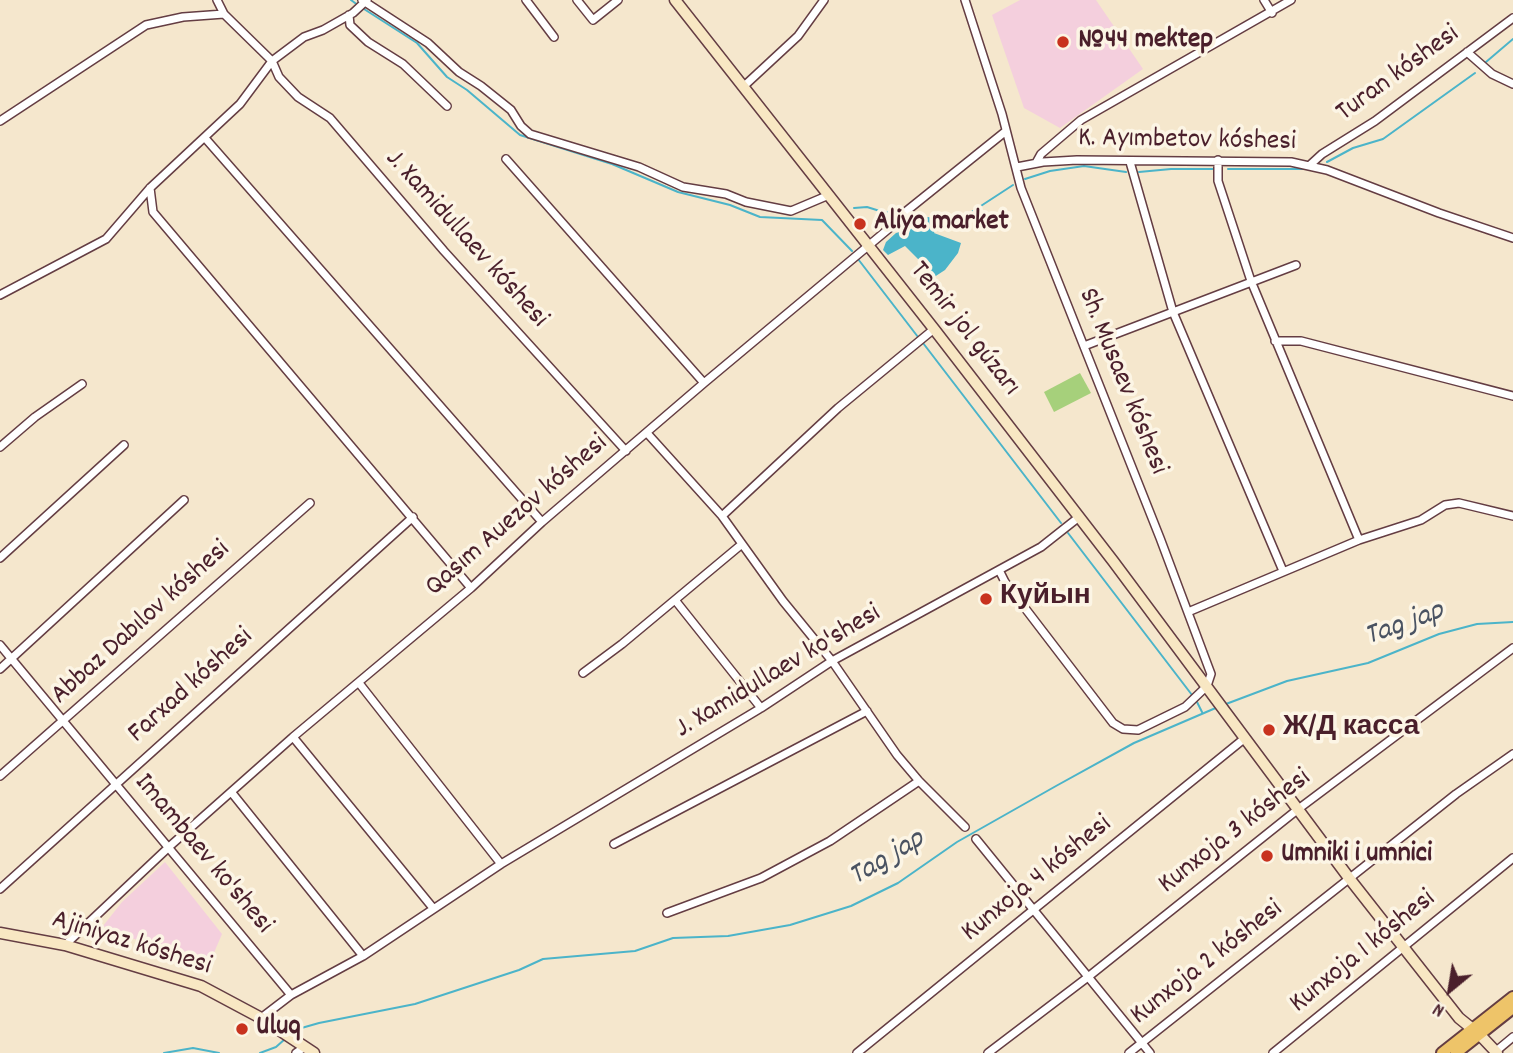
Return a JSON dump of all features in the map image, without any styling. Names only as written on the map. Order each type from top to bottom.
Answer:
[{"type":"main road","points":[[1456,1053],[1513,997]]},
{"type":"main road","points":[[1442,1053],[1513,1008]]},
{"type":"street","points":[[0,121],[130,33],[146,25],[183,17],[224,15],[217,0]]},
{"type":"street","points":[[526,0],[554,37]]},
{"type":"street","points":[[577,0],[593,20],[618,0]]},
{"type":"street","name":"Temir jol gúzarı","points":[[675,0],[934,328],[1245,738]]},
{"type":"street","points":[[743,87],[798,36],[824,0]]},
{"type":"street","name":"Sh. Musaev kóshesi","points":[[965,0],[1002,114],[1021,188],[1188,612],[1211,674],[1210,689]]},
{"type":"street","points":[[1264,0],[1272,13]]},
{"type":"street","points":[[1036,163],[1041,154],[1081,120],[1291,0]]},
{"type":"street","points":[[0,295],[106,239],[150,188],[240,104],[272,61],[304,37],[351,14],[365,1],[428,43],[459,72],[511,110],[530,134],[639,167],[682,187],[726,194],[746,202],[791,211],[829,195]]},
{"type":"street","points":[[351,14],[350,25],[368,42],[403,64],[447,106]]},
{"type":"street","name":"J. Xamidullaev kóshesi","points":[[224,15],[272,61],[279,77],[298,97],[330,118],[444,251],[626,451]]},
{"type":"street","name":"Turan kóshesi","points":[[1310,165],[1513,18]]},
{"type":"street","points":[[1467,52],[1492,74],[1513,84]]},
{"type":"street","name":"Qasım Auezov kóshesi","points":[[65,945],[170,846],[293,737],[471,588],[542,522],[704,383],[1006,131]]},
{"type":"street","points":[[205,138],[542,522]]},
{"type":"street","points":[[506,159],[704,383]]},
{"type":"street","name":"K. Ayımbetov kóshesi","points":[[1017,167],[1077,160],[1291,162],[1310,165],[1513,238]]},
{"type":"street","points":[[1218,160],[1218,181],[1251,281],[1359,540]]},
{"type":"street","points":[[1130,162],[1173,312],[1283,571]]},
{"type":"street","points":[[150,188],[153,212],[471,588]]},
{"type":"street","points":[[1084,346],[1296,265]]},
{"type":"street","points":[[722,516],[838,408],[934,328]]},
{"type":"street","points":[[1275,341],[1301,341],[1513,396]]},
{"type":"street","points":[[0,447],[35,417],[82,384]]},
{"type":"street","points":[[647,433],[722,516],[783,601],[832,661],[897,755],[965,827]]},
{"type":"street","points":[[0,558],[124,445]]},
{"type":"street","points":[[0,669],[184,500]]},
{"type":"street","name":"Abbaz Dabılov kóshesi","points":[[0,776],[310,503]]},
{"type":"street","points":[[1188,612],[1359,540],[1420,520],[1445,505],[1459,503],[1513,516]]},
{"type":"street","name":"Farxad kóshesi","points":[[0,889],[413,517]]},
{"type":"street","name":"J. Xamidullaev ko'shesi","points":[[261,1018],[291,995],[363,956],[501,864],[761,708],[832,661],[1041,547],[1079,517]]},
{"type":"street","points":[[583,673],[742,544]]},
{"type":"street","points":[[999,570],[1005,582],[1113,723],[1124,729],[1138,730],[1185,707],[1210,689]]},
{"type":"street","points":[[675,600],[761,708]]},
{"type":"street","name":"Imambaev ko'shesi","points":[[0,645],[170,846],[291,995]]},
{"type":"street","name":"Kunxoja 3 kóshesi","points":[[988,1053],[1297,810],[1513,648]]},
{"type":"street","points":[[359,683],[501,864]]},
{"type":"street","points":[[614,844],[867,711]]},
{"type":"street","points":[[293,737],[433,908]]},
{"type":"street","points":[[1245,738],[1297,810],[1459,1018],[1496,1052],[1513,1037]]},
{"type":"street","name":"Kunxoja 4 kóshesi","points":[[857,1053],[1245,738]]},
{"type":"street","name":"Kunxoja 2 kóshesi","points":[[1129,1053],[1456,794],[1513,754]]},
{"type":"street","points":[[667,913],[761,878],[830,841],[919,781]]},
{"type":"street","points":[[232,793],[363,956]]},
{"type":"street","points":[[976,839],[1150,1053]]},
{"type":"street","name":"Kunxoja 1 kóshesi","points":[[1273,1053],[1513,858]]},
{"type":"street","name":"Ajiniyaz kóshesi","points":[[0,933],[65,945],[201,986],[261,1018],[303,1049]]},
{"type":"shaded area","name":"№44 mektep","points":[[1020,0],[1096,0],[1143,69],[1060,128],[1024,108],[992,15]]},
{"type":"shaded area","points":[[165,862],[222,934],[207,969],[103,926],[122,902]]},
{"type":"green space","points":[[1080,373],[1091,393],[1054,412],[1044,392]]},
{"type":"water","points":[[929,217],[938,223],[934,233],[961,243],[958,253],[945,270],[925,283],[920,278],[927,268],[905,246],[888,255],[883,250],[886,242],[896,233],[911,229],[917,219]]},
{"type":"waterway","points":[[351,0],[359,6]]},
{"type":"waterway","points":[[364,9],[417,43],[447,77],[467,90],[520,135],[612,164],[678,192],[730,205],[760,217],[822,220],[852,251]]},
{"type":"waterway","points":[[1486,62],[1513,39]]},
{"type":"waterway","points":[[1327,162],[1353,148],[1383,139],[1475,73]]},
{"type":"waterway","points":[[1025,179],[1050,171],[1084,166],[1126,172]]},
{"type":"waterway","points":[[1139,172],[1214,169]]},
{"type":"waterway","points":[[1228,169],[1304,169]]},
{"type":"waterway","points":[[967,215],[1013,185]]},
{"type":"waterway","points":[[854,208],[867,207],[883,212],[898,212]]},
{"type":"waterway","points":[[858,259],[918,337]]},
{"type":"waterway","points":[[923,343],[1061,523]]},
{"type":"waterway","points":[[1068,533],[1192,695]]},
{"type":"waterway","name":"Tag jap","points":[[1226,704],[1287,681],[1368,663],[1439,634],[1477,624],[1513,622]]},
{"type":"waterway","points":[[1197,702],[1202,712]]},
{"type":"waterway","name":"Tag jap","points":[[292,1034],[298,1029],[319,1023],[415,1004],[519,970],[543,959],[635,951],[673,938],[728,936],[790,925],[851,906],[898,883],[957,842],[1134,743],[1218,707]]},
{"type":"waterway","name":"Tag jap","points":[[260,1053],[276,1047],[285,1039]]},
{"type":"waterway","name":"Tag jap","points":[[164,1053],[193,1048],[219,1053]]},
{"type":"place","name":"№44 mektep","points":[[1063,42]]},
{"type":"place","name":"Aliya market","points":[[860,224]]},
{"type":"place","name":"Куйын","points":[[986,599]]},
{"type":"place","name":"Ж/Д касса","points":[[1269,730]]},
{"type":"place","name":"Umniki i umnici","points":[[1267,856]]},
{"type":"place","name":"Uluq","points":[[242,1029]]}]
